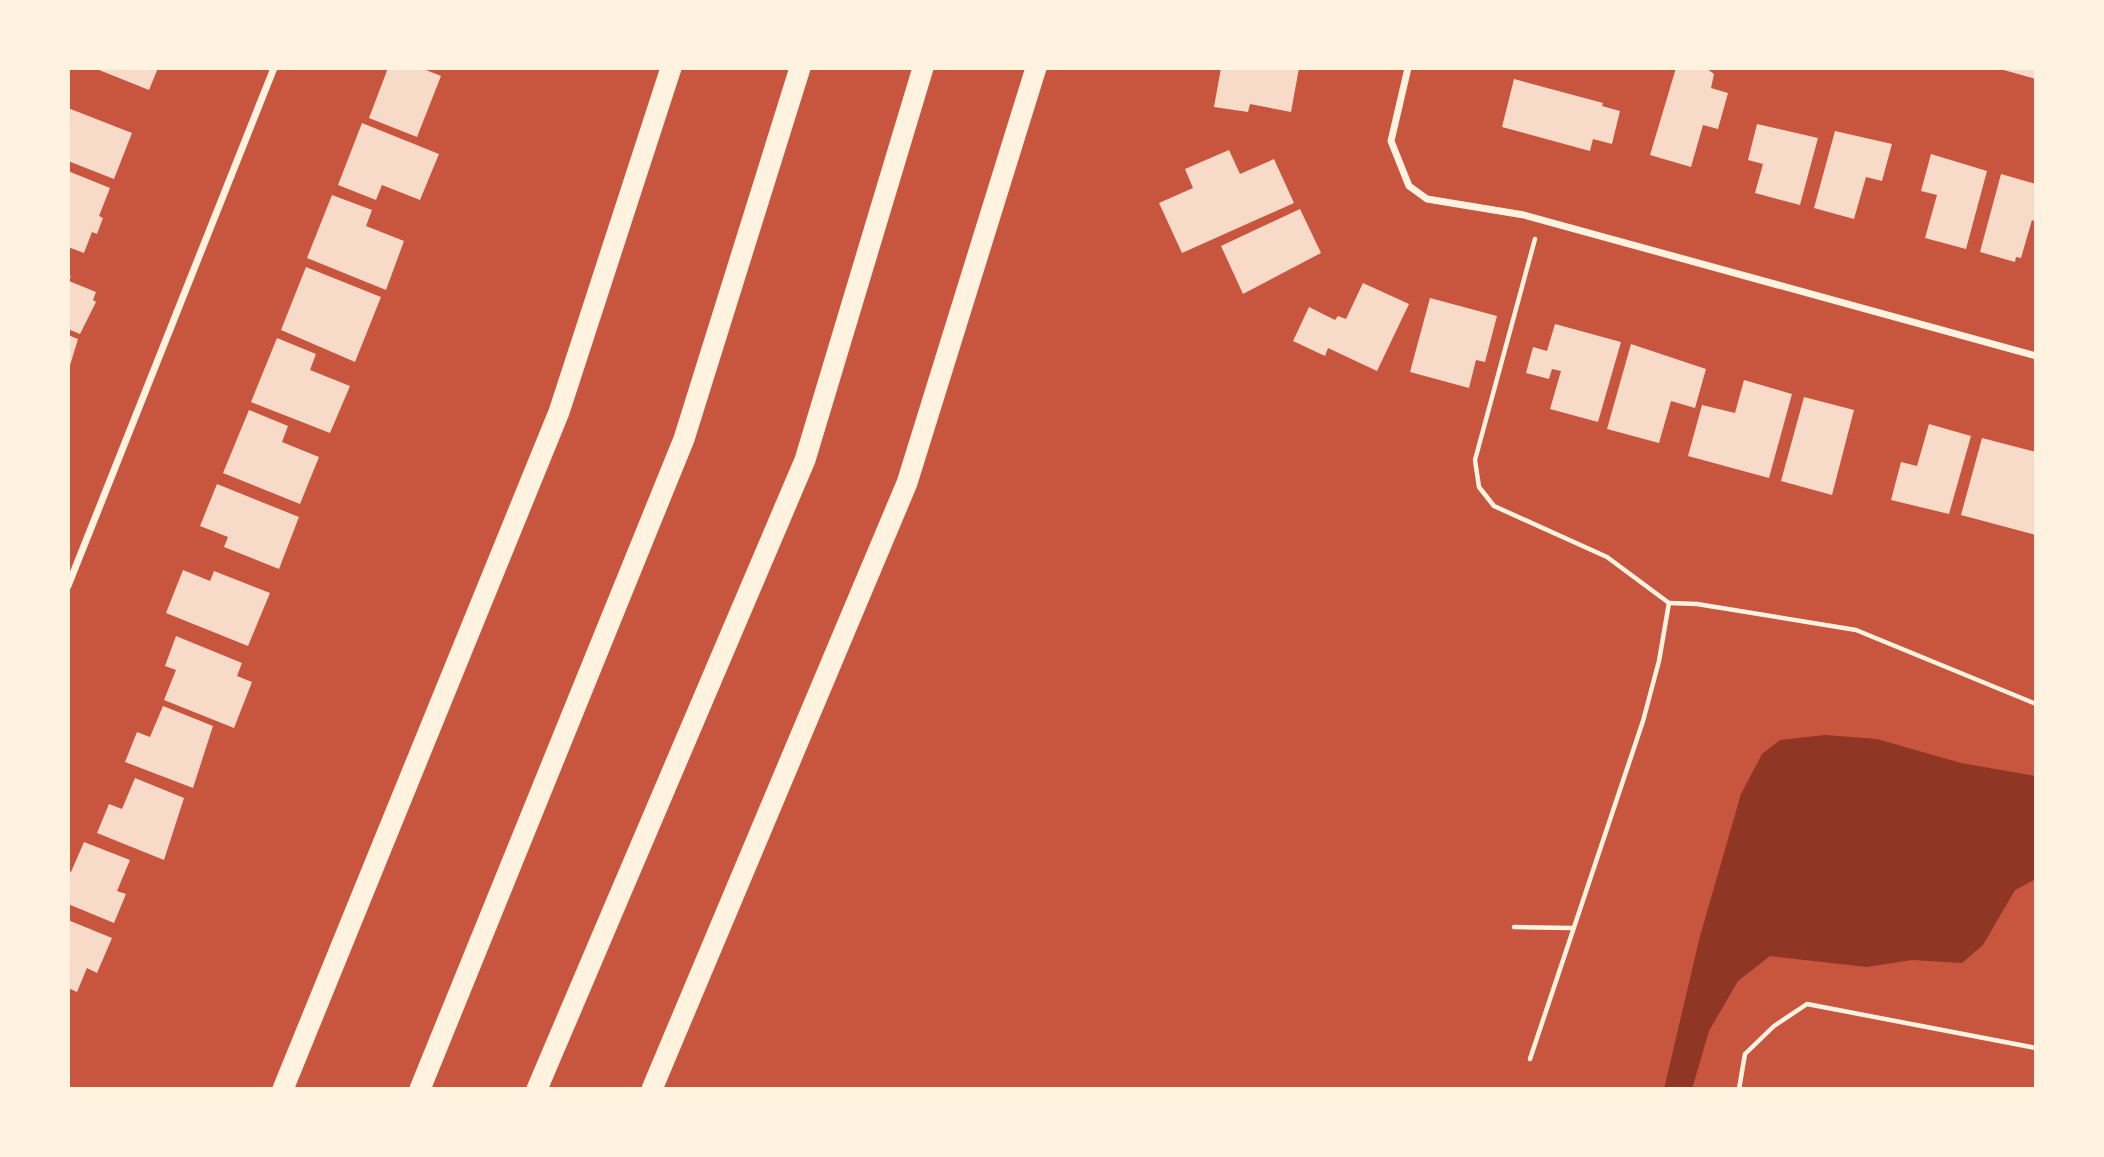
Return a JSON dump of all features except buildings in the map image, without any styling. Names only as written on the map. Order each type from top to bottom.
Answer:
[{"type":"highway","points":[[283,1089],[559,412],[671,68]]},
{"type":"highway","points":[[420,1089],[684,439],[800,68]]},
{"type":"highway","points":[[537,1089],[805,460],[923,68]]},
{"type":"highway","points":[[652,1089],[907,482],[1036,68]]},
{"type":"highway","points":[[658,1089],[671,1047]]},
{"type":"street","points":[[68,586],[274,68]]},
{"type":"street","points":[[1408,68],[1391,141],[1409,186],[1427,199],[1540,219],[2036,356]]},
{"type":"path","points":[[1540,219],[1475,460],[1479,487],[1494,506],[1607,557],[1669,603],[1696,604],[1856,630],[2036,704]]},
{"type":"path","points":[[1530,1059],[1643,721],[1659,661],[1669,603]]},
{"type":"path","points":[[1514,928],[1572,928]]},
{"type":"path","points":[[1739,1089],[1745,1054],[1774,1026],[1807,1004],[2036,1048]]},
{"type":"shaded area","points":[[1825,735],[1877,739],[1961,763],[2036,776],[2036,879],[2015,890],[1983,945],[1962,963],[1912,960],[1867,967],[1770,956],[1738,981],[1709,1031],[1692,1089],[1664,1089],[1700,936],[1741,794],[1762,754],[1780,740]]}]
